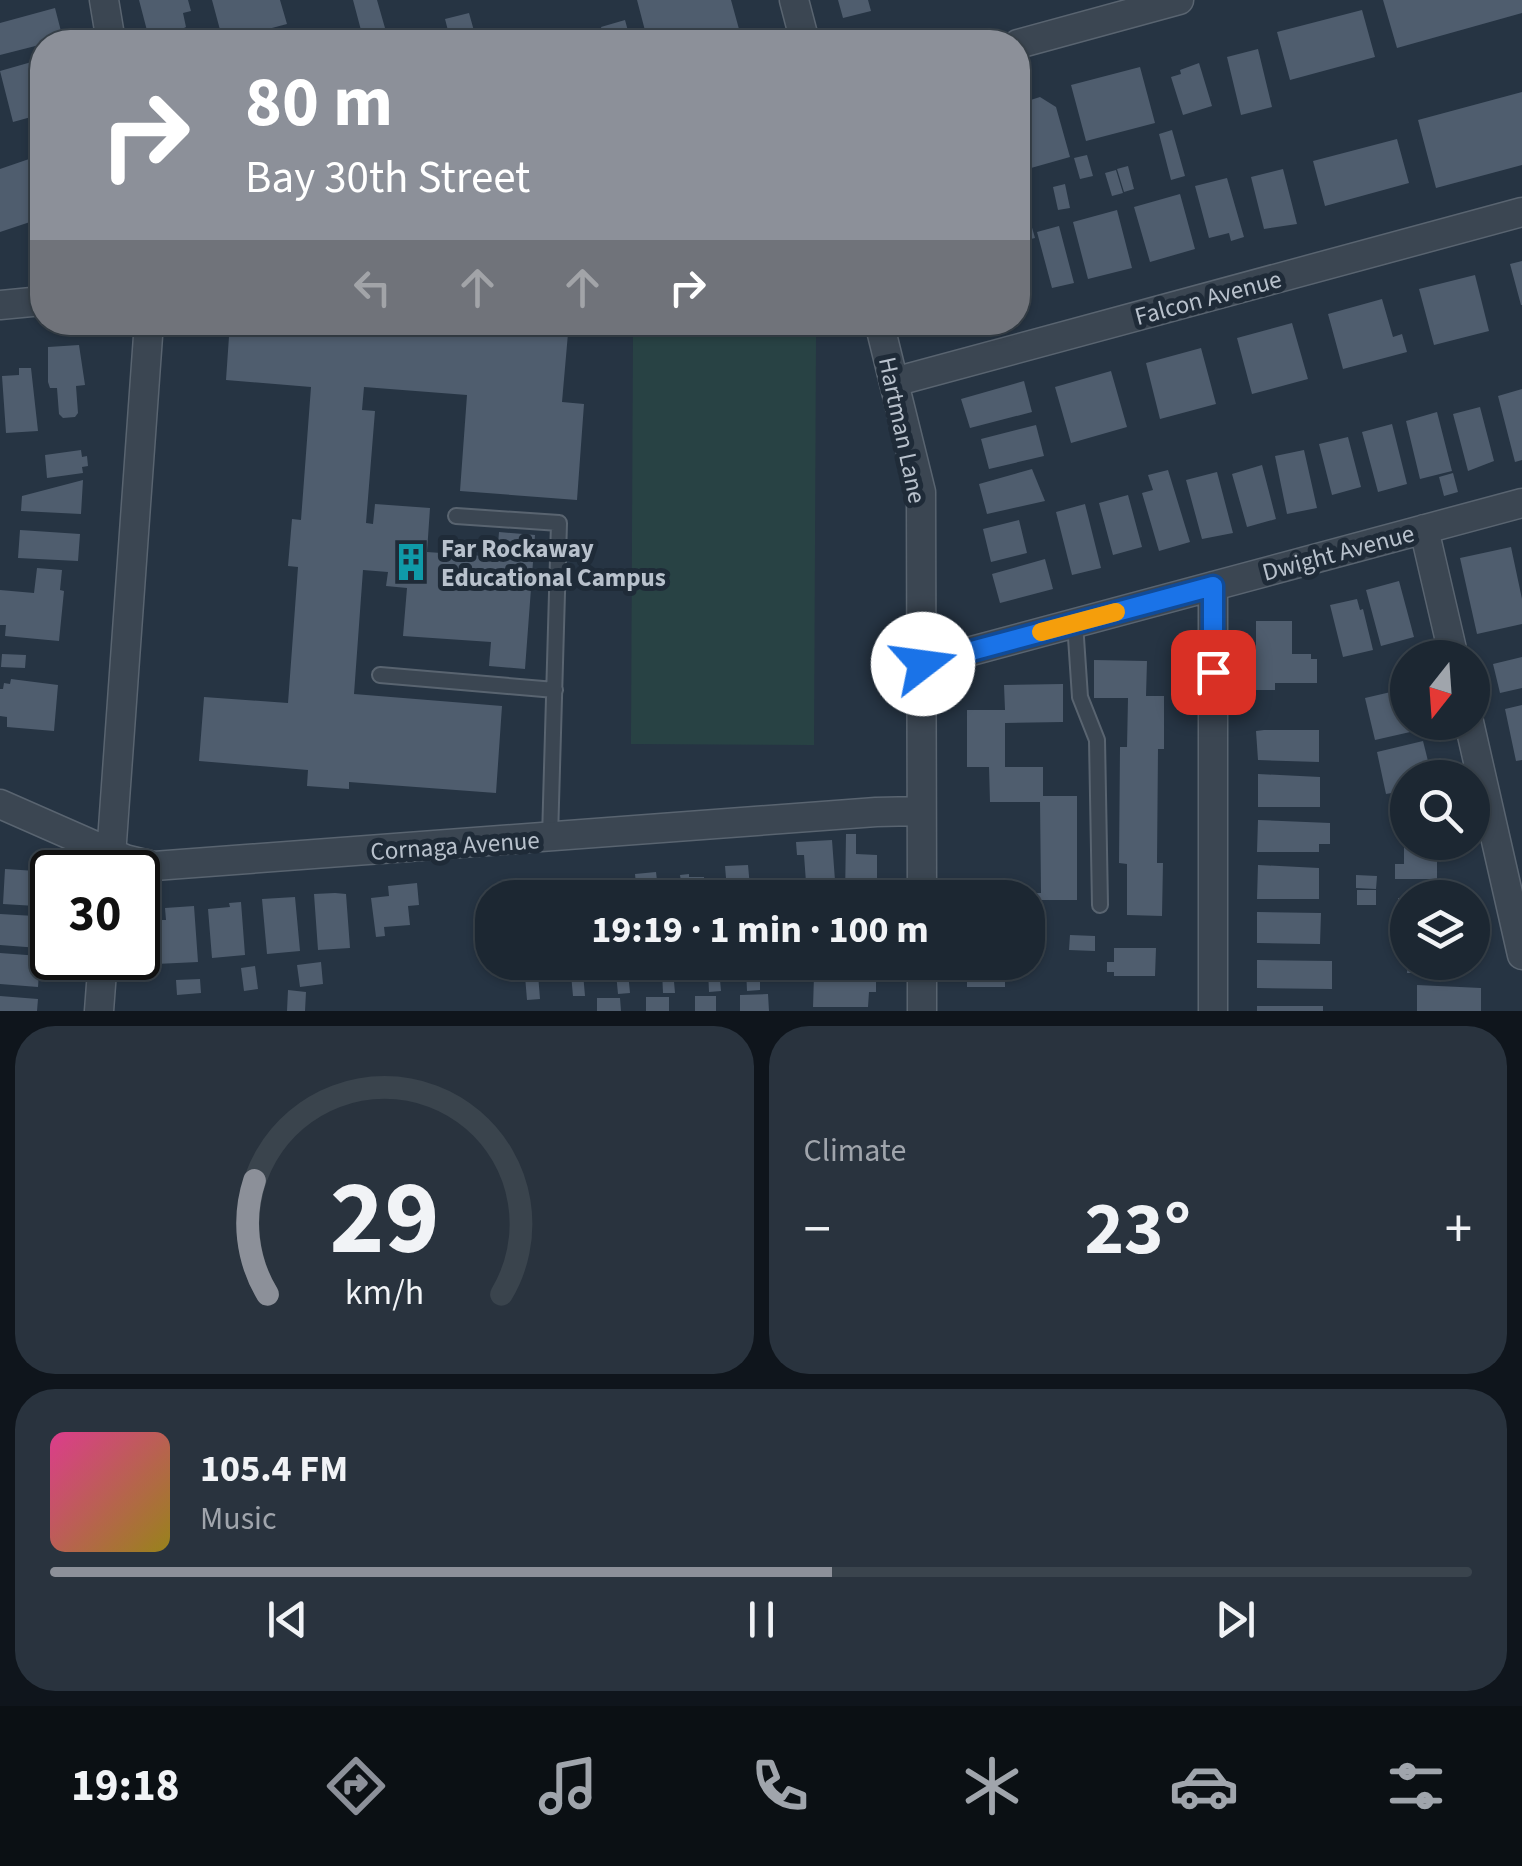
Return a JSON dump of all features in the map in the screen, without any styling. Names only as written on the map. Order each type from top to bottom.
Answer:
[{"type":"street","points":[[104,0],[108,30]]},
{"type":"street","points":[[794,0],[802,30]]},
{"type":"street","points":[[1030,41],[1180,0]]},
{"type":"street","name":"Falcon Avenue","points":[[894,382],[1522,212]]},
{"type":"street","points":[[0,305],[30,302]]},
{"type":"street","points":[[111,850],[148,335]]},
{"type":"street","name":"Hartman Lane","points":[[882,335],[922,492],[922,880]]},
{"type":"street","name":"Dwight Avenue","points":[[923,664],[1522,503]]},
{"type":"street","points":[[1424,529],[1450,640]]},
{"type":"street","points":[[1213,586],[1213,1011]]},
{"type":"street","points":[[1472,740],[1522,955]]},
{"type":"street","name":"Cornaga Avenue","points":[[0,804],[86,850]]},
{"type":"street","name":"Cornaga Avenue","points":[[160,866],[922,811]]},
{"type":"street","points":[[100,1011],[102,980]]},
{"type":"street","points":[[922,980],[922,1011]]},
{"type":"lane","points":[[456,516],[560,523],[550,839]]},
{"type":"lane","points":[[1075,623],[1080,697],[1097,740],[1100,905]]},
{"type":"lane","points":[[380,675],[555,690]]},
{"type":"green space","points":[[633,335],[816,335],[814,745],[631,744]]},
{"type":"building","points":[[139,0],[188,0],[191,11],[183,13],[186,27],[147,30]]},
{"type":"building","points":[[212,0],[280,0],[287,24],[264,30],[220,30]]},
{"type":"building","points":[[353,0],[377,0],[385,28],[361,30]]},
{"type":"building","points":[[637,0],[731,0],[739,30],[645,30]]},
{"type":"building","points":[[838,0],[868,0],[871,11],[843,18]]},
{"type":"building","points":[[1383,0],[1522,0],[1522,13],[1397,48]]},
{"type":"building","points":[[55,8],[61,30],[30,30],[30,47],[0,55],[0,23]]},
{"type":"building","points":[[1362,10],[1375,57],[1290,80],[1277,32]]},
{"type":"building","points":[[469,13],[474,30],[448,30],[445,19]]},
{"type":"building","points":[[625,20],[628,30],[602,30],[601,27]]},
{"type":"building","points":[[1258,49],[1272,107],[1241,115],[1227,57]]},
{"type":"building","points":[[30,62],[30,117],[13,122],[0,71]]},
{"type":"building","points":[[1199,63],[1212,106],[1183,115],[1171,77]]},
{"type":"building","points":[[1140,67],[1155,123],[1086,141],[1071,85]]},
{"type":"building","points":[[1522,92],[1522,165],[1436,188],[1418,120]]},
{"type":"building","points":[[1040,97],[1056,107],[1070,157],[1031,168],[1030,100]]},
{"type":"building","points":[[1172,130],[1185,176],[1171,180],[1159,134]]},
{"type":"building","points":[[1397,139],[1409,183],[1325,206],[1313,161]]},
{"type":"building","points":[[1087,155],[1093,176],[1080,179],[1074,158]]},
{"type":"building","points":[[30,159],[30,222],[0,232],[0,169]]},
{"type":"building","points":[[1128,166],[1134,189],[1124,192],[1117,169]]},
{"type":"building","points":[[1283,169],[1297,224],[1264,229],[1251,177]]},
{"type":"building","points":[[1116,170],[1123,193],[1112,196],[1105,173]]},
{"type":"building","points":[[1227,178],[1244,237],[1231,241],[1229,233],[1209,238],[1195,186]]},
{"type":"building","points":[[1065,184],[1070,208],[1058,210],[1053,187]]},
{"type":"building","points":[[1180,194],[1195,249],[1150,262],[1134,207]]},
{"type":"building","points":[[1117,210],[1132,268],[1088,279],[1073,222]]},
{"type":"building","points":[[1059,226],[1074,283],[1052,288],[1037,232]]},
{"type":"building","points":[[1522,261],[1522,305],[1521,305],[1510,264]]},
{"type":"building","points":[[1475,275],[1489,331],[1434,345],[1419,289]]},
{"type":"building","points":[[1382,299],[1393,337],[1402,334],[1407,352],[1343,369],[1328,314]]},
{"type":"building","points":[[1292,323],[1308,379],[1252,394],[1237,338]]},
{"type":"building","name":"Far Rockaway Educational Campus","points":[[229,335],[568,335],[562,402],[584,404],[577,500],[460,491],[467,395],[364,387],[362,410],[375,411],[366,523],[373,524],[375,504],[430,508],[427,552],[497,557],[499,532],[535,535],[525,669],[489,666],[491,642],[403,636],[407,588],[386,586],[388,572],[363,570],[354,694],[502,706],[496,793],[349,782],[349,789],[307,786],[308,770],[199,761],[204,697],[288,703],[298,567],[288,566],[292,519],[301,520],[311,387],[226,380]]},
{"type":"building","points":[[79,345],[85,385],[76,386],[78,413],[63,418],[59,414],[57,388],[50,388],[48,382],[48,347]]},
{"type":"building","points":[[1201,348],[1216,404],[1160,419],[1146,363]]},
{"type":"building","points":[[19,368],[31,368],[38,431],[6,433],[2,376],[19,375]]},
{"type":"building","points":[[1111,371],[1127,427],[1071,443],[1055,387]]},
{"type":"building","points":[[1024,381],[1032,412],[970,428],[961,399]]},
{"type":"building","points":[[1522,389],[1522,460],[1515,462],[1498,396]]},
{"type":"building","points":[[1480,407],[1494,461],[1468,471],[1453,414]]},
{"type":"building","points":[[1437,412],[1452,471],[1420,479],[1406,421]]},
{"type":"building","points":[[1392,424],[1407,484],[1378,492],[1362,432]]},
{"type":"building","points":[[1036,425],[1044,456],[989,469],[981,439]]},
{"type":"building","points":[[1348,437],[1361,487],[1332,495],[1319,444]]},
{"type":"building","points":[[81,450],[82,457],[87,456],[88,466],[82,467],[83,473],[47,478],[45,455]]},
{"type":"building","points":[[1304,450],[1317,508],[1287,514],[1275,456]]},
{"type":"building","points":[[1262,465],[1276,519],[1247,527],[1232,474]]},
{"type":"building","points":[[1032,469],[1045,501],[987,514],[979,484]]},
{"type":"building","points":[[1168,470],[1190,542],[1159,551],[1142,493],[1153,490],[1148,475]]},
{"type":"building","points":[[1217,472],[1233,533],[1202,539],[1186,480]]},
{"type":"building","points":[[1453,473],[1458,492],[1444,496],[1439,477]]},
{"type":"building","points":[[83,480],[81,514],[21,511],[22,496]]},
{"type":"building","points":[[1128,495],[1142,547],[1113,555],[1099,503]]},
{"type":"building","points":[[1085,504],[1101,568],[1072,575],[1056,512]]},
{"type":"building","points":[[1019,520],[1027,553],[991,562],[983,529]]},
{"type":"building","points":[[20,530],[80,534],[78,561],[18,558]]},
{"type":"building","points":[[1511,547],[1522,599],[1522,624],[1477,634],[1460,558]]},
{"type":"building","points":[[1045,559],[1053,589],[1000,603],[992,574]]},
{"type":"building","points":[[37,568],[62,570],[59,641],[5,636],[6,625],[0,625],[0,590],[34,593]]},
{"type":"building","points":[[1399,581],[1414,637],[1390,640],[1381,646],[1366,590]]},
{"type":"building","points":[[1357,599],[1373,650],[1343,657],[1330,605]]},
{"type":"building","points":[[1256,621],[1292,621],[1292,654],[1311,654],[1311,659],[1317,659],[1317,683],[1275,683],[1275,690],[1256,690]]},
{"type":"building","points":[[2,654],[26,655],[25,668],[1,667]]},
{"type":"building","points":[[1522,657],[1522,688],[1500,693],[1493,664]]},
{"type":"building","points":[[1094,660],[1147,661],[1146,696],[1164,696],[1164,749],[1158,749],[1157,863],[1163,863],[1162,916],[1127,915],[1127,864],[1119,863],[1120,747],[1127,747],[1128,698],[1094,698]]},
{"type":"building","points":[[11,679],[58,685],[54,731],[7,727],[7,717],[0,716],[0,689],[4,683],[10,684]]},
{"type":"building","points":[[1063,684],[1063,722],[1005,723],[1005,767],[1043,767],[1043,796],[1077,796],[1077,900],[1045,900],[1045,880],[1041,880],[1040,802],[990,802],[989,767],[967,767],[967,710],[1005,710],[1004,685]]},
{"type":"building","points":[[1390,692],[1390,737],[1375,740],[1365,698]]},
{"type":"building","points":[[1522,705],[1522,760],[1516,761],[1505,709]]},
{"type":"building","points":[[1319,730],[1319,762],[1258,760],[1256,731]]},
{"type":"building","points":[[1423,741],[1428,760],[1390,760],[1390,793],[1386,794],[1377,752]]},
{"type":"building","points":[[1258,774],[1320,777],[1320,807],[1258,807]]},
{"type":"building","points":[[1258,820],[1330,823],[1330,844],[1319,844],[1319,852],[1257,852]]},
{"type":"building","points":[[846,834],[856,834],[856,854],[877,855],[877,880],[845,880]]},
{"type":"building","points":[[832,840],[835,880],[806,880],[804,855],[797,855],[796,842]]},
{"type":"building","points":[[1404,860],[1437,860],[1437,879],[1395,879],[1395,864],[1404,864]]},
{"type":"building","points":[[748,865],[749,880],[717,880],[726,878],[725,866]]},
{"type":"building","points":[[1258,865],[1319,868],[1319,899],[1257,899]]},
{"type":"building","points":[[5,869],[30,871],[30,906],[3,904]]},
{"type":"building","points":[[656,872],[657,880],[636,880],[635,874]]},
{"type":"building","points":[[680,875],[704,877],[704,880],[681,880]]},
{"type":"building","points":[[1356,875],[1377,876],[1376,889],[1356,888]]},
{"type":"building","points":[[417,883],[419,905],[408,906],[410,925],[384,927],[385,936],[376,937],[371,898],[389,896],[388,886]]},
{"type":"building","points":[[1357,890],[1376,890],[1376,905],[1357,905]]},
{"type":"building","points":[[314,894],[346,894],[350,948],[318,950]]},
{"type":"building","points":[[295,897],[300,951],[267,954],[262,899]]},
{"type":"building","points":[[241,902],[245,955],[212,958],[208,909]]},
{"type":"building","points":[[194,906],[198,962],[160,964],[160,920],[166,920],[165,908]]},
{"type":"building","points":[[1257,912],[1321,913],[1320,944],[1257,943]]},
{"type":"building","points":[[0,914],[30,916],[30,947],[0,945]]},
{"type":"building","points":[[1070,935],[1095,936],[1095,951],[1069,950]]},
{"type":"building","points":[[1114,948],[1156,948],[1155,976],[1114,976],[1114,972],[1107,972],[1107,962],[1114,962]]},
{"type":"building","points":[[0,953],[30,955],[30,980],[38,980],[38,987],[0,984]]},
{"type":"building","points":[[1257,960],[1332,961],[1332,989],[1257,988]]},
{"type":"building","points":[[321,962],[323,984],[300,987],[297,965]]},
{"type":"building","points":[[255,966],[258,989],[244,991],[241,968]]},
{"type":"building","points":[[200,979],[201,993],[177,995],[176,980]]},
{"type":"building","points":[[525,980],[538,980],[540,999],[527,1000]]},
{"type":"building","points":[[572,980],[584,980],[585,996],[573,996]]},
{"type":"building","points":[[617,980],[629,980],[630,993],[618,994]]},
{"type":"building","points":[[662,980],[674,980],[675,993],[663,993]]},
{"type":"building","points":[[708,980],[720,980],[721,991],[709,992]]},
{"type":"building","points":[[747,980],[765,980],[760,981],[760,990],[747,991]]},
{"type":"building","points":[[814,980],[876,980],[876,992],[869,992],[868,1007],[813,1007]]},
{"type":"building","points":[[967,980],[1005,980],[1005,987],[967,987]]},
{"type":"building","points":[[1417,985],[1481,988],[1481,1011],[1417,1011]]},
{"type":"building","points":[[288,990],[306,992],[305,1011],[287,1011]]},
{"type":"building","points":[[768,994],[769,1011],[740,1011],[740,995]]},
{"type":"building","points":[[0,996],[38,999],[37,1011],[0,1011]]},
{"type":"building","points":[[695,996],[716,996],[716,1011],[695,1011]]},
{"type":"building","points":[[646,997],[669,997],[669,1011],[646,1011]]},
{"type":"building","points":[[597,998],[620,998],[621,1011],[597,1011]]},
{"type":"building","points":[[1257,1006],[1323,1006],[1323,1011],[1257,1011]]},
{"type":"slow traffic","points":[[1041,632],[1116,612]]},
{"type":"place","name":"Far Rockaway Educational Campus","points":[[411,562]]},
{"type":"route","points":[[923,664],[1213,586],[1213,672]]}]
